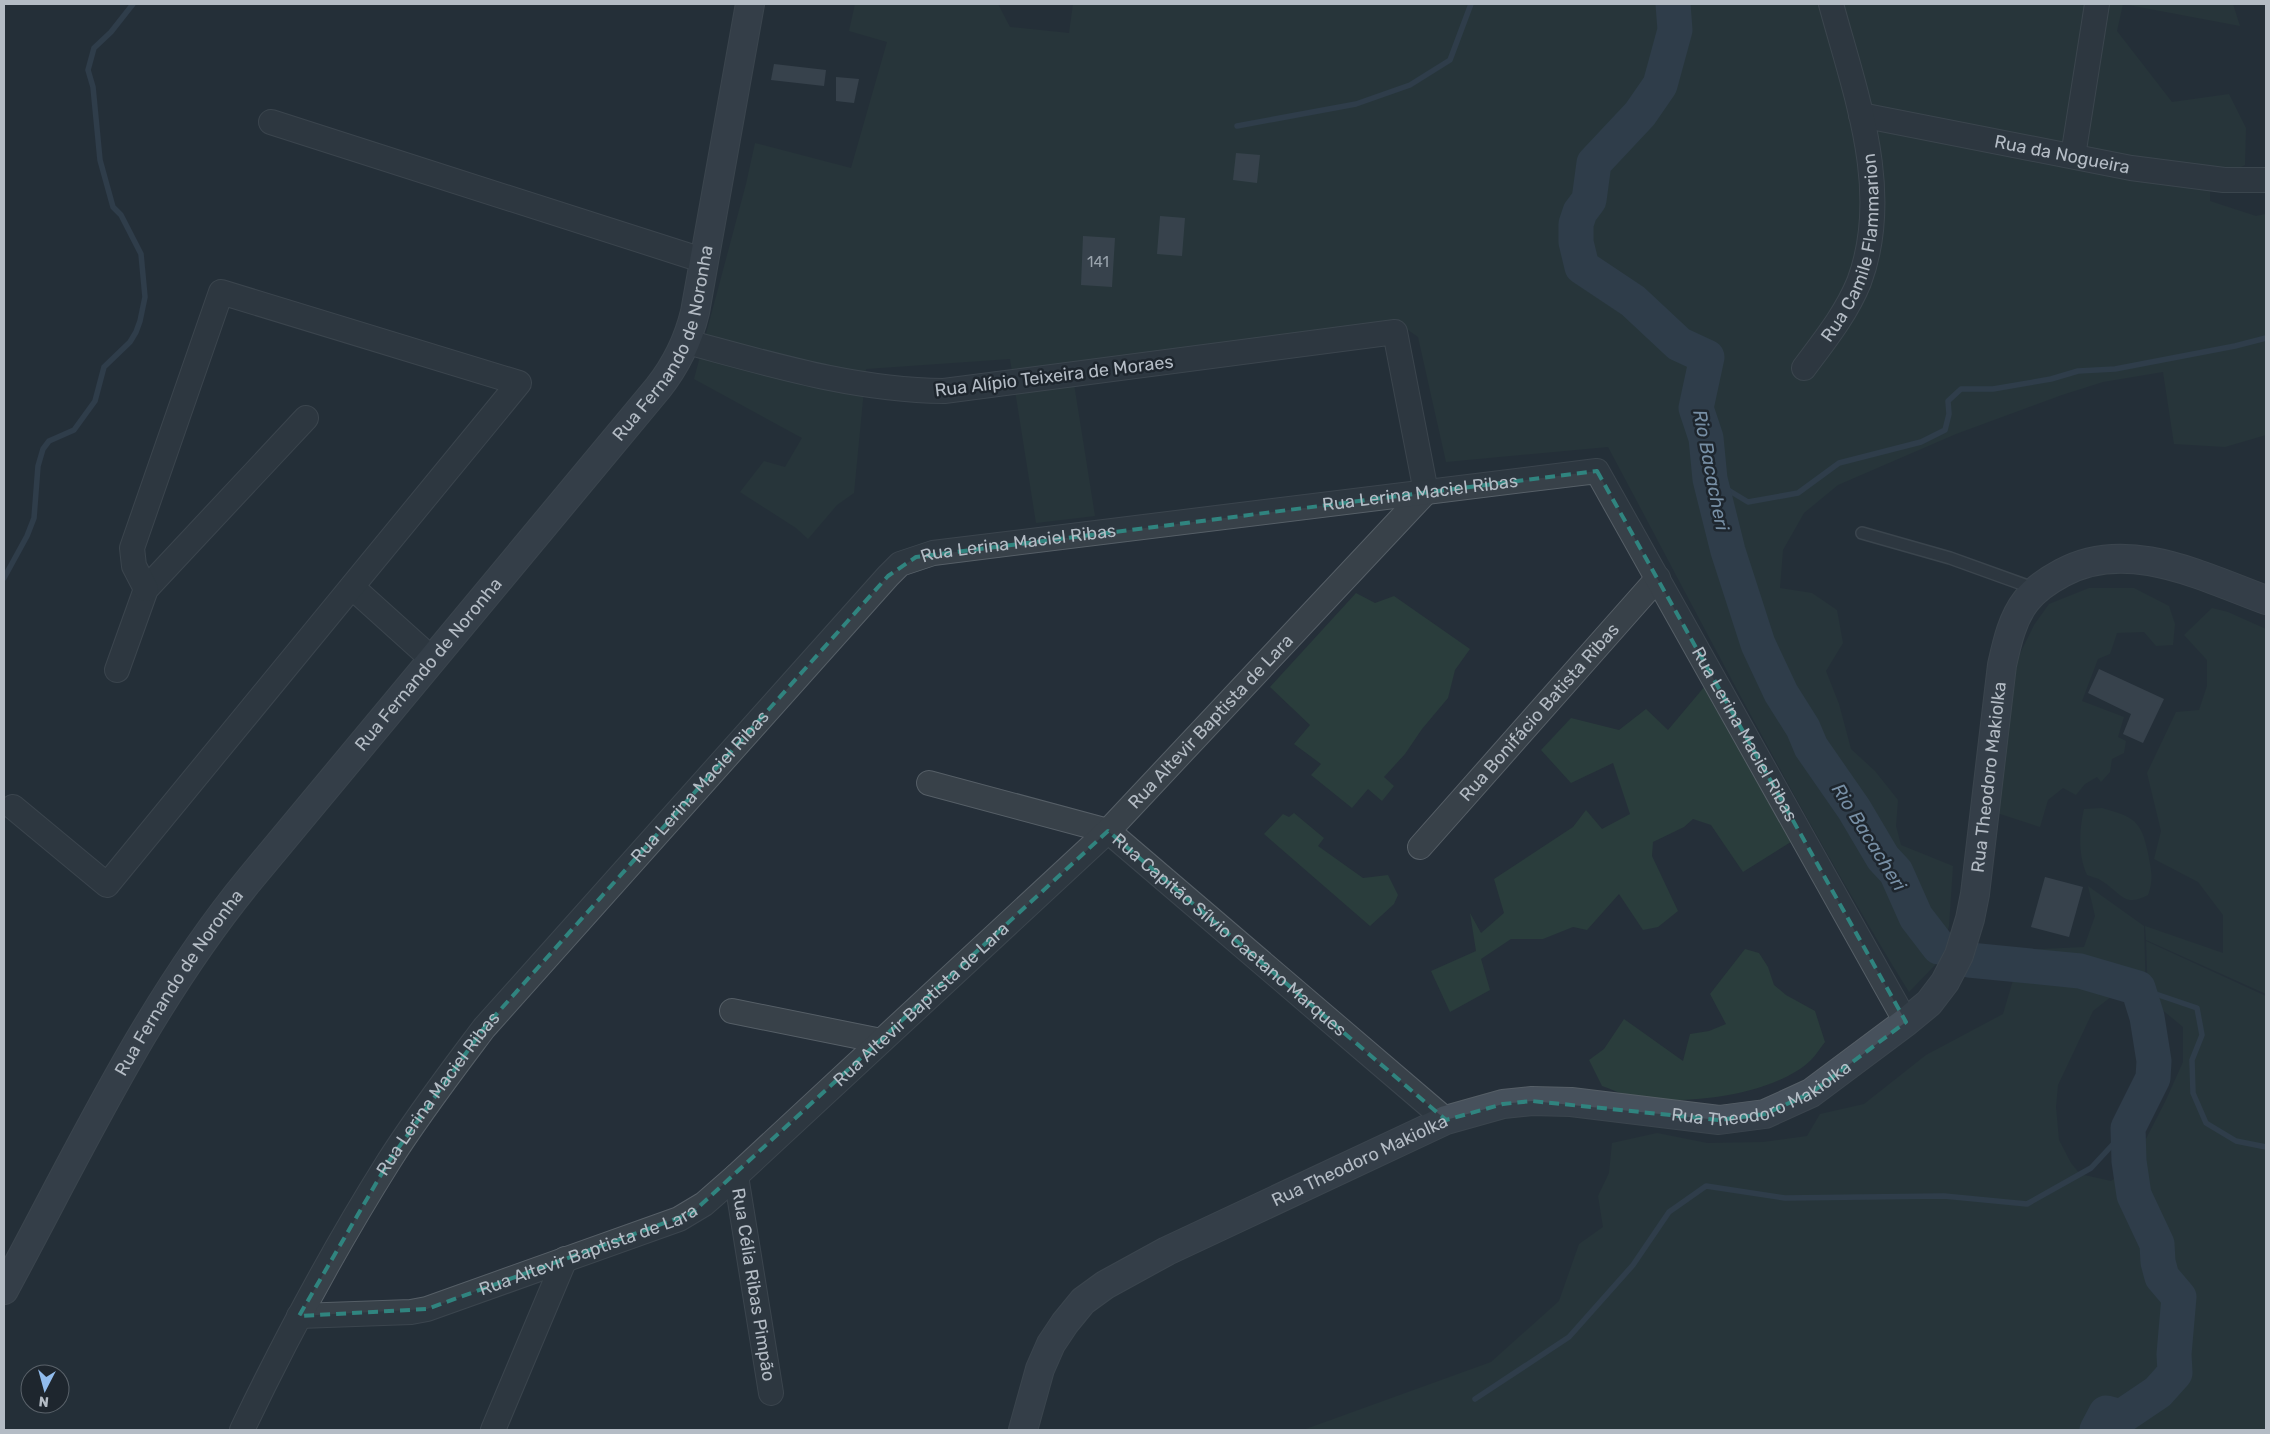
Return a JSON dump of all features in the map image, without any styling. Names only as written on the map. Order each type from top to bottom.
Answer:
[{"type":"main road","name":"Rua Fernando de Noronha","points":[[4,1290],[146,1027],[195,950],[250,879],[429,666],[670,372],[687,342],[705,261],[750,4]]},
{"type":"main road","name":"Rua Theodoro Makiolka","points":[[1023,1430],[1040,1369],[1051,1344],[1065,1323],[1083,1302],[1105,1284],[1167,1251],[1446,1120],[1503,1104],[1532,1101],[1571,1102],[1719,1120],[1765,1114],[1811,1093],[1929,1003],[1945,982],[1964,939],[1975,894],[2002,665],[2018,614],[2026,600],[2037,590],[2072,567],[2095,560],[2119,558],[2163,564],[2266,600]]},
{"type":"street","name":"Rua Camile Flammarion","points":[[1804,368],[1836,326],[1849,304],[1868,253],[1873,208],[1872,181],[1861,115],[1831,4]]},
{"type":"street","points":[[2073,156],[2097,4]]},
{"type":"street","name":"Rua da Nogueira","points":[[1861,115],[2181,175],[2224,180],[2266,180]]},
{"type":"street","points":[[271,122],[705,261]]},
{"type":"street","points":[[13,807],[107,885],[519,383],[221,292],[132,548],[134,566],[146,589]]},
{"type":"street","name":"Rua Alípio Teixeira de Moraes","points":[[687,342],[857,385],[902,390],[944,391],[1395,332],[1426,492]]},
{"type":"street","points":[[117,670],[146,589],[306,418]]},
{"type":"street","name":"Rua Lerina Maciel Ribas","points":[[242,1430],[299,1316],[389,1161],[437,1091],[484,1028],[900,564],[933,553],[1597,471],[1906,1022]]},
{"type":"street","name":"Rua Altevir Baptista de Lara","points":[[299,1316],[410,1312],[428,1309],[692,1213],[736,1176],[1108,831],[1426,492]]},
{"type":"street","name":"Rua Bonifácio Batista Ribas","points":[[1420,846],[1658,578]]},
{"type":"street","points":[[347,593],[429,666]]},
{"type":"street","name":"Rua Capitão Sílvio Caetano Marques","points":[[929,783],[1108,831],[1446,1120]]},
{"type":"street","points":[[732,1011],[881,1041]]},
{"type":"street","name":"Rua Célia Ribas Pimpão","points":[[736,1176],[771,1393]]},
{"type":"street","points":[[493,1430],[565,1260]]},
{"type":"lane","points":[[1862,533],[1950,558],[2037,590]]},
{"type":"highlighted area","points":[[1597,471],[1906,1022],[1811,1093],[1765,1114],[1719,1120],[1532,1101],[1503,1104],[1446,1120],[1108,831],[692,1213],[427,1309],[299,1316],[389,1161],[484,1028],[888,576],[916,557]]},
{"type":"green space","points":[[855,4],[998,4],[1010,27],[1069,33],[1073,4],[2123,4],[2117,31],[2172,102],[2229,94],[2246,128],[2245,165],[2210,183],[2210,201],[2256,216],[2266,214],[2266,435],[2225,447],[2174,444],[2163,372],[2103,382],[1956,434],[1838,485],[1804,513],[1783,550],[1780,588],[1812,593],[1837,610],[1843,643],[1826,671],[1839,704],[1851,749],[1875,771],[1898,800],[1896,826],[1901,845],[1953,866],[1949,926],[1939,961],[1909,992],[1792,790],[1608,447],[1446,462],[1418,337],[1394,320],[1071,365],[1095,516],[1036,523],[1010,359],[866,369],[854,493],[837,505],[808,539],[796,528],[740,492],[764,461],[785,467],[802,438],[694,379],[746,184],[755,143],[851,168],[887,42],[849,31]]},
{"type":"green space","points":[[2123,4],[2233,4],[2240,26]]},
{"type":"green space","points":[[2089,588],[2134,588],[2169,606],[2175,624],[2173,645],[2156,646],[2144,632],[2117,633],[2110,654],[2098,659],[2082,701],[2124,717],[2118,737],[2126,741],[2124,753],[2112,759],[2110,772],[2101,782],[2097,777],[2085,784],[2076,795],[2063,788],[2048,800],[2040,827],[1997,813],[2013,668],[2034,625],[2049,604]]},
{"type":"green space","points":[[1356,593],[1375,603],[1394,596],[1470,649],[1455,670],[1448,698],[1422,729],[1405,754],[1384,777],[1394,786],[1382,801],[1368,789],[1352,808],[1311,775],[1321,764],[1294,744],[1310,725],[1270,687]]},
{"type":"green space","points":[[2212,608],[2228,612],[2266,629],[2266,994],[2146,940],[2145,926],[2223,953],[2223,915],[2198,882],[2154,859],[2161,831],[2147,773],[2176,712],[2199,710],[2207,686],[2207,660],[2184,635]]},
{"type":"green space","points":[[1705,686],[1794,840],[1743,872],[1711,825],[1693,819],[1684,827],[1653,842],[1652,856],[1678,911],[1658,927],[1643,930],[1619,894],[1587,930],[1573,927],[1543,939],[1511,939],[1481,959],[1490,990],[1450,1012],[1431,971],[1476,951],[1470,913],[1481,933],[1504,913],[1494,879],[1573,827],[1586,810],[1602,829],[1630,814],[1613,763],[1571,783],[1541,750],[1571,718],[1619,730],[1646,709],[1668,730]]},
{"type":"green space","points":[[2102,808],[2129,817],[2142,833],[2148,853],[2151,884],[2148,895],[2140,899],[2133,900],[2123,897],[2100,880],[2087,875],[2082,859],[2080,842],[2084,809]]},
{"type":"green space","points":[[1294,813],[1324,838],[1318,846],[1363,878],[1388,875],[1398,895],[1394,904],[1370,926],[1264,834],[1283,814],[1289,817]]},
{"type":"green space","points":[[2088,886],[2144,926],[2146,997],[2117,992],[2093,1011],[2058,1085],[2056,1107],[2059,1140],[2071,1163],[2080,1174],[2111,1181],[2133,1164],[2183,1062],[2183,1027],[2148,998],[2146,941],[2266,996],[2266,1430],[1303,1430],[1491,1362],[1559,1301],[1579,1244],[1603,1227],[1598,1196],[1609,1173],[1612,1143],[1657,1133],[1707,1143],[1763,1142],[1807,1136],[1820,1114],[1864,1104],[1926,1055],[2003,1014],[2022,950],[2084,947],[2095,916]]},
{"type":"green space","points":[[1745,949],[1759,953],[1768,967],[1774,985],[1786,995],[1815,1011],[1825,1042],[1811,1060],[1795,1072],[1774,1082],[1725,1096],[1699,1099],[1651,1099],[1627,1095],[1602,1086],[1589,1060],[1604,1049],[1624,1019],[1683,1061],[1690,1034],[1709,1031],[1726,1024],[1710,994]]},
{"type":"building","points":[[774,64],[826,70],[824,86],[771,80]]},
{"type":"building","points":[[836,77],[859,79],[854,103],[836,101]]},
{"type":"building","points":[[1236,153],[1260,155],[1257,183],[1233,180]]},
{"type":"building","points":[[1160,216],[1185,218],[1182,256],[1157,254]]},
{"type":"building","points":[[1083,236],[1115,238],[1112,287],[1081,285]]},
{"type":"building","points":[[2099,669],[2164,699],[2143,743],[2123,734],[2131,714],[2088,693]]},
{"type":"building","points":[[2045,877],[2083,887],[2069,937],[2031,927]]},
{"type":"waterway","points":[[4,578],[27,536],[34,518],[38,466],[43,449],[49,441],[74,430],[95,401],[104,367],[130,342],[140,321],[145,297],[141,254],[121,215],[113,207],[100,160],[93,87],[88,70],[94,48],[111,32],[133,4]]},
{"type":"waterway","points":[[1237,126],[1356,104],[1410,85],[1450,60],[1471,4]]},
{"type":"waterway","name":"Rio Bacacheri","points":[[1673,4],[1675,30],[1660,85],[1640,114],[1594,163],[1589,200],[1580,212],[1576,224],[1576,242],[1582,267],[1633,301],[1679,344],[1707,357],[1696,408],[1706,438],[1710,479],[1728,551],[1758,644],[1781,693],[1803,728],[1811,747],[1854,809],[1883,858],[1896,872],[1916,917],[1939,947]]},
{"type":"waterway","points":[[1710,479],[1748,502],[1798,493],[1839,463],[1921,442],[1945,430],[1949,414],[1948,401],[1961,389],[1993,389],[2051,379],[2078,371],[2115,369],[2235,346],[2266,338]]},
{"type":"waterway","name":"Rio Bacacheri","points":[[1969,960],[2080,971],[2138,988],[2147,1017],[2154,1061],[2153,1078],[2128,1128],[2129,1161],[2134,1195],[2157,1244],[2158,1262],[2162,1277],[2179,1297],[2174,1354],[2175,1373],[2158,1392],[2121,1417],[2106,1413],[2097,1430]]},
{"type":"waterway","points":[[2138,988],[2197,1008],[2202,1035],[2192,1060],[2193,1093],[2206,1123],[2236,1141],[2266,1147]]},
{"type":"waterway","points":[[1475,1399],[1569,1337],[1633,1265],[1669,1212],[1706,1186],[1785,1198],[1944,1196],[2027,1204],[2091,1168],[2128,1128]]}]
